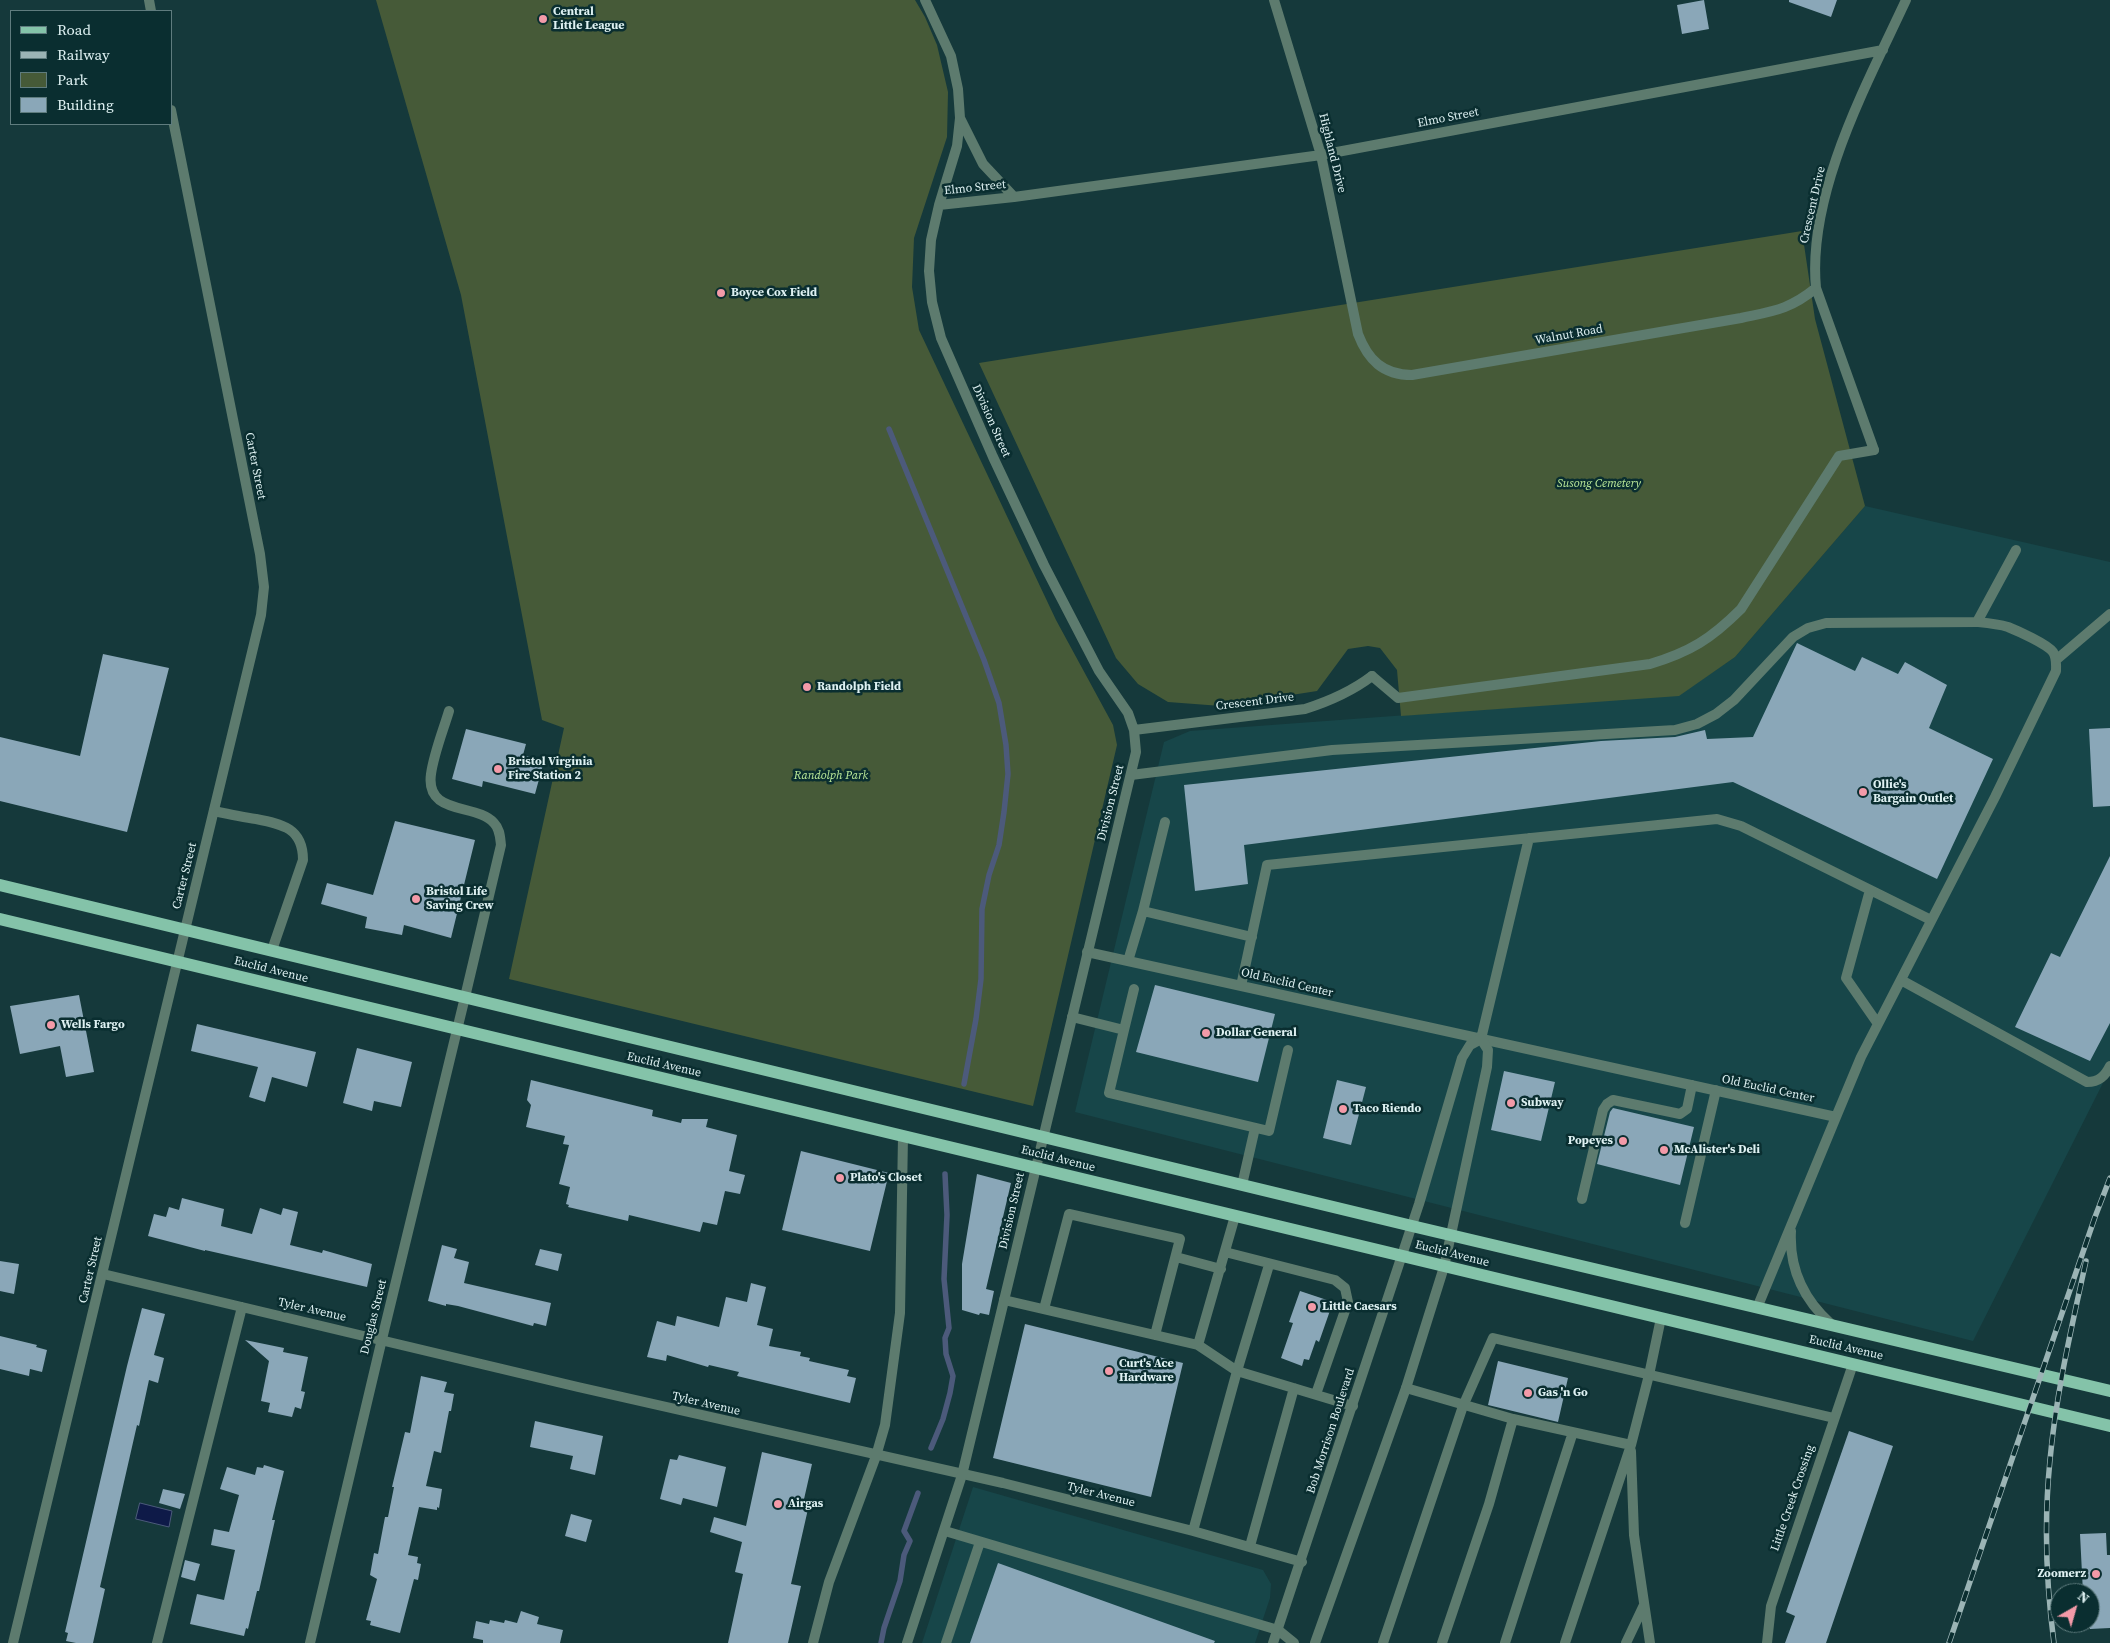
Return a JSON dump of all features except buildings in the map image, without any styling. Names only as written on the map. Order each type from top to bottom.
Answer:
[{"type":"main road","name":"Euclid Avenue","points":[[0,885],[1412,1226],[2110,1391]]},
{"type":"main road","name":"Euclid Avenue","points":[[0,919],[2110,1426]]},
{"type":"street","name":"Division Street","points":[[906,1643],[945,1531],[962,1475],[1042,1136],[1136,752],[1134,730],[1128,713],[1099,671],[1044,565],[993,457],[941,338],[932,302],[929,271],[931,240],[956,146],[960,118],[958,90],[951,56],[925,0]]},
{"type":"street","name":"Highland Drive","points":[[1274,0],[1321,155],[1354,314]]},
{"type":"street","name":"Crescent Drive","points":[[1134,730],[1305,709],[1331,701],[1359,686],[1372,676],[1398,698],[1650,664],[1677,656],[1721,629],[1741,609],[1839,456],[1874,450],[1816,288],[1813,265],[1815,246],[1830,178],[1847,130],[1906,0]]},
{"type":"street","name":"Elmo Street","points":[[939,205],[1014,197],[1321,155],[1883,50]]},
{"type":"street","name":"Carter Street","points":[[13,1643],[261,615],[264,587],[260,554],[172,115]]},
{"type":"street","name":"Elmo Street","points":[[960,118],[983,164],[1014,197]]},
{"type":"street","name":"Walnut Road","points":[[1354,314],[1358,334],[1364,349],[1374,362],[1390,372],[1412,375],[1741,318],[1787,308],[1800,301],[1816,288]]},
{"type":"street","points":[[1977,622],[2016,550]]},
{"type":"street","points":[[2056,660],[2110,614]]},
{"type":"street","points":[[1131,775],[1332,750],[1675,730],[1697,724],[1716,714],[1734,700],[1793,637],[1808,628],[1826,623],[1977,622],[2008,627],[2049,647],[2056,660],[2056,671],[1995,797],[1861,1057],[1757,1308]]},
{"type":"street","name":"Douglas Street","points":[[310,1643],[501,845],[500,833],[495,823],[486,816],[447,805],[438,798],[432,787],[431,775],[449,711]]},
{"type":"street","points":[[214,811],[281,824],[292,830],[298,838],[303,852],[303,860],[272,950]]},
{"type":"street","points":[[1241,986],[1267,865],[1717,819],[1741,826],[1931,920]]},
{"type":"street","points":[[1128,961],[1165,822]]},
{"type":"street","points":[[1315,1643],[1406,1388],[1444,1267],[1487,1067],[1488,1050],[1481,1039],[1529,838]]},
{"type":"street","points":[[1870,890],[1846,978],[1878,1024]]},
{"type":"street","points":[[1142,911],[1252,937]]},
{"type":"street","name":"Old Euclid Center","points":[[1087,952],[1836,1117]]},
{"type":"street","points":[[1901,980],[2087,1082],[2095,1082],[2102,1078],[2110,1066]]},
{"type":"street","points":[[1134,989],[1109,1094],[1269,1131],[1288,1050]]},
{"type":"street","points":[[1072,1017],[1124,1030]]},
{"type":"street","points":[[1412,1226],[1462,1058],[1470,1044],[1481,1039]]},
{"type":"street","points":[[1582,1199],[1603,1110],[1607,1104],[1612,1100],[1680,1114],[1687,1109],[1692,1085]]},
{"type":"street","points":[[1685,1223],[1716,1090]]},
{"type":"street","points":[[1242,1185],[1255,1128]]},
{"type":"street","points":[[813,1643],[829,1582],[876,1456],[885,1425],[900,1313],[903,1136]]},
{"type":"street","points":[[1044,1309],[1069,1214],[1180,1239],[1155,1335]]},
{"type":"street","points":[[1198,1345],[1235,1216]]},
{"type":"street","points":[[1792,1222],[1790,1246],[1792,1263],[1800,1284],[1811,1303],[1832,1325]]},
{"type":"street","name":"Bob Morrison Boulevard","points":[[1273,1643],[1302,1562],[1412,1226]]},
{"type":"street","points":[[1225,1252],[1269,1265],[1335,1280],[1344,1288],[1348,1302],[1316,1394]]},
{"type":"street","points":[[1176,1257],[1221,1269]]},
{"type":"street","points":[[1192,1531],[1269,1265]]},
{"type":"street","name":"Tyler Avenue","points":[[103,1274],[578,1387],[876,1456],[1003,1483],[1250,1546],[1302,1562]]},
{"type":"street","points":[[1004,1300],[1198,1345],[1237,1371],[1353,1406]]},
{"type":"street","points":[[157,1643],[242,1307]]},
{"type":"street","points":[[1565,1643],[1631,1445],[1661,1318]]},
{"type":"street","points":[[1383,1643],[1462,1406],[1493,1338],[1834,1418]]},
{"type":"street","name":"Little Creek Crossing","points":[[1767,1643],[1771,1606],[1853,1364]]},
{"type":"street","points":[[1250,1546],[1294,1388]]},
{"type":"street","points":[[1406,1388],[1513,1420],[1631,1445]]},
{"type":"street","points":[[1442,1643],[1489,1504],[1513,1420]]},
{"type":"street","points":[[1505,1643],[1573,1432]]},
{"type":"street","points":[[1631,1445],[1634,1535],[1650,1643]]},
{"type":"street","points":[[945,1531],[1278,1630],[1294,1643]]},
{"type":"street","points":[[946,1643],[980,1542]]},
{"type":"street","points":[[1626,1643],[1644,1605]]},
{"type":"shaded area","points":[[1865,506],[2110,562],[2110,1069],[1973,1341],[1075,1112],[1164,742],[1190,731],[1679,695],[1735,657]]},
{"type":"shaded area","points":[[973,1487],[1263,1570],[1271,1584],[1270,1598],[1255,1643],[922,1643]]},
{"type":"green space","name":"Randolph Park","points":[[376,0],[915,0],[925,17],[937,45],[948,92],[947,137],[914,238],[912,287],[919,330],[1056,620],[1113,725],[1117,745],[1033,1106],[509,979],[564,728],[542,720],[461,295]]},
{"type":"green space","name":"Susong Cemetery","points":[[1802,231],[1815,319],[1865,506],[1735,657],[1679,696],[1401,716],[1397,670],[1380,648],[1368,646],[1348,649],[1317,691],[1221,706],[1168,702],[1138,684],[1116,658],[979,363]]},
{"type":"water","points":[[140,1503],[172,1511],[169,1527],[136,1519]]},
{"type":"waterway","points":[[889,429],[984,660],[999,703],[1006,745],[1008,774],[1004,812],[999,845],[989,875],[982,909],[981,979],[964,1084]]},
{"type":"waterway","points":[[931,1448],[943,1419],[953,1376],[946,1354],[945,1338],[949,1328],[944,1279],[947,1215],[945,1174]]},
{"type":"waterway","points":[[881,1643],[884,1628],[900,1581],[904,1555],[910,1541],[904,1531],[918,1493]]},
{"type":"railway","points":[[1949,1643],[2110,1178]]},
{"type":"railway","points":[[2054,1643],[2049,1598],[2047,1552],[2047,1505],[2050,1460],[2060,1385],[2086,1261]]},
{"type":"place","name":"Central Little League","points":[[543,19]]},
{"type":"place","name":"Boyce Cox Field","points":[[721,293]]},
{"type":"place","name":"Randolph Field","points":[[807,687]]},
{"type":"place","name":"Bristol Virginia Fire Station 2","points":[[498,769]]},
{"type":"place","name":"Ollie's Bargain Outlet","points":[[1863,792]]},
{"type":"place","name":"Bristol Life Saving Crew","points":[[416,899]]},
{"type":"place","name":"Wells Fargo","points":[[51,1025]]},
{"type":"place","name":"Dollar General","points":[[1206,1033]]},
{"type":"place","name":"Subway","points":[[1511,1103]]},
{"type":"place","name":"Taco Riendo","points":[[1343,1109]]},
{"type":"place","name":"Popeyes","points":[[1623,1141]]},
{"type":"place","name":"McAlister's Deli","points":[[1664,1150]]},
{"type":"place","name":"Plato's Closet","points":[[840,1178]]},
{"type":"place","name":"Little Caesars","points":[[1312,1307]]},
{"type":"place","name":"Curt's Ace Hardware","points":[[1109,1371]]},
{"type":"place","name":"Gas 'n Go","points":[[1528,1393]]},
{"type":"place","name":"Airgas","points":[[778,1504]]},
{"type":"place","name":"Zoomerz","points":[[2096,1574]]}]
